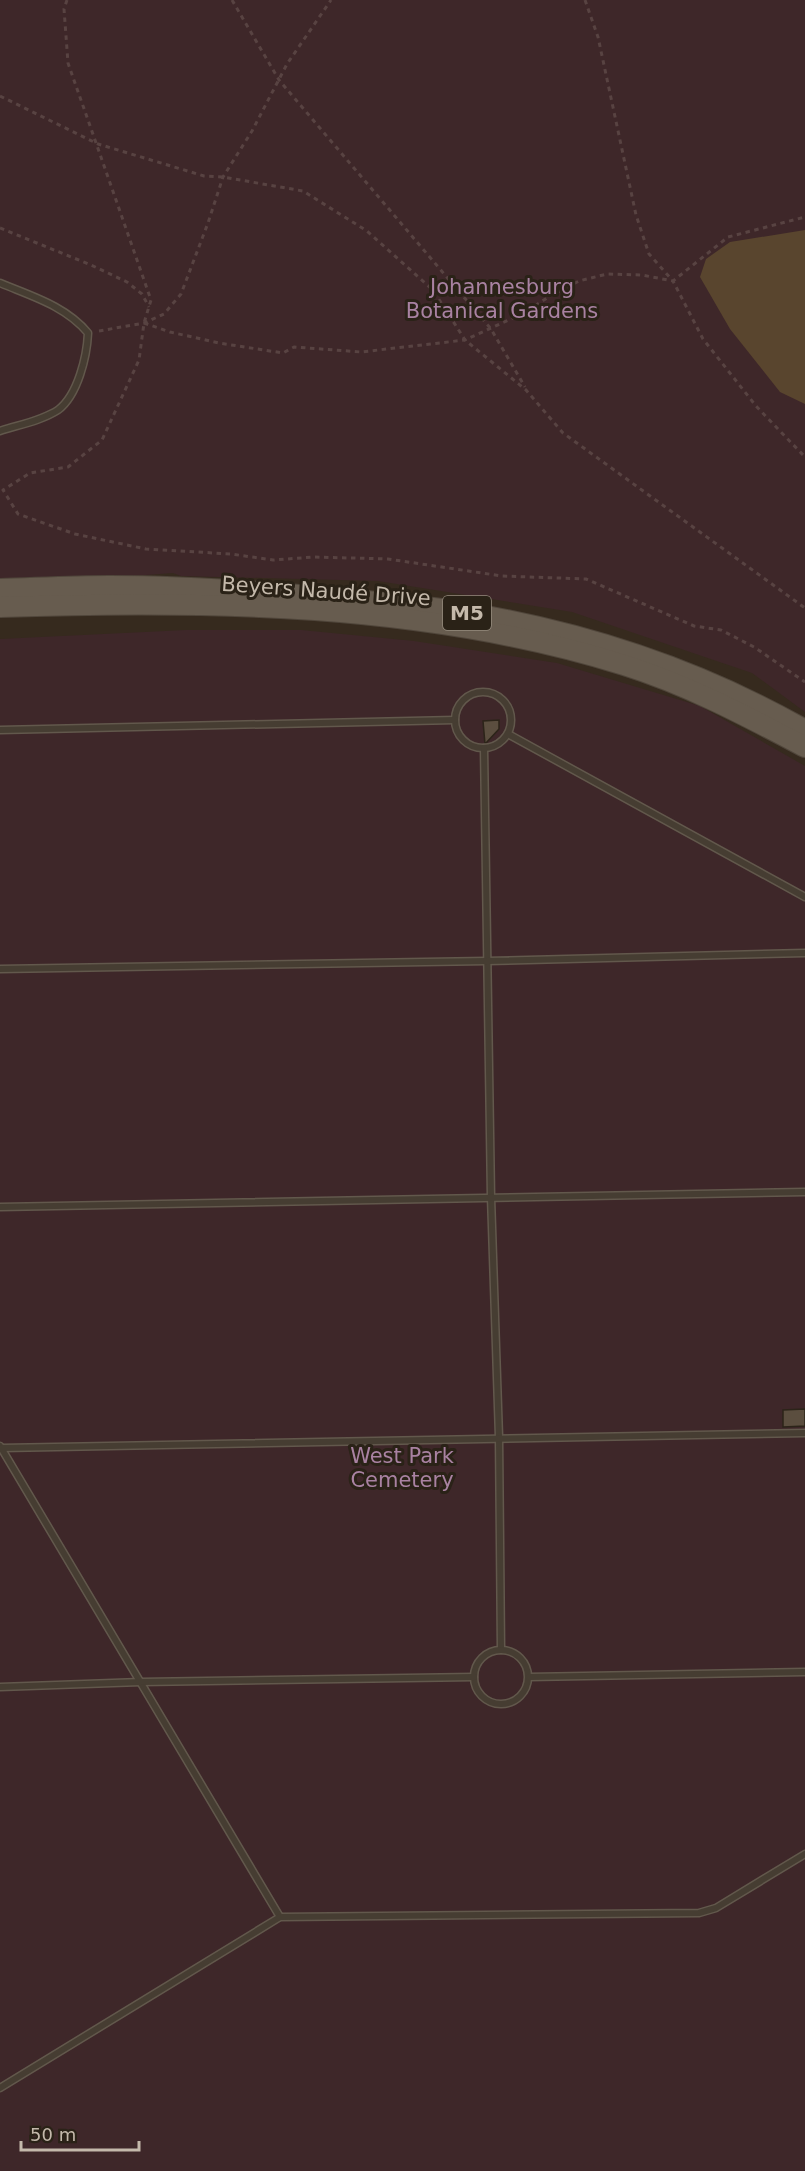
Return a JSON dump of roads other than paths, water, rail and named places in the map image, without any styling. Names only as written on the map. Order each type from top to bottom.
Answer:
[{"type":"main road","name":"Beyers Naudé Drive","points":[[0,589],[108,586],[214,589],[412,605],[491,617],[549,630],[669,666],[714,683],[805,730]]},
{"type":"main road","name":"Beyers Naudé Drive","points":[[0,607],[110,605],[254,608],[384,617],[476,629],[586,655],[660,678],[708,697],[805,747]]},
{"type":"lane","points":[[0,283],[65,312],[78,321],[88,333],[87,355],[66,402],[51,414],[0,432]]},
{"type":"lane","points":[[491,692],[503,700],[511,712],[511,727],[508,734],[498,744],[484,748],[476,748],[464,740],[459,734],[455,720],[459,706],[469,696],[476,693],[491,692]]},
{"type":"lane","points":[[0,730],[455,720]]},
{"type":"lane","points":[[508,734],[805,897]]},
{"type":"lane","points":[[484,748],[486,961],[499,1437],[501,1650]]},
{"type":"lane","points":[[0,969],[805,953]]},
{"type":"lane","points":[[0,1207],[805,1192]]},
{"type":"lane","points":[[280,1917],[1,1447],[805,1432]]},
{"type":"lane","points":[[501,1650],[521,1658],[529,1677],[521,1696],[509,1703],[501,1704],[488,1701],[482,1696],[474,1677],[482,1658],[501,1650]]},
{"type":"lane","points":[[529,1677],[805,1672]]},
{"type":"lane","points":[[0,1687],[141,1682],[474,1677]]},
{"type":"lane","points":[[0,2088],[280,1917],[699,1913],[716,1908],[805,1854]]},
{"type":"park label","name":"Johannesburg Botanical Gardens","points":[[502,299]]},
{"type":"park label","name":"West Park Cemetery","points":[[402,1468]]}]
